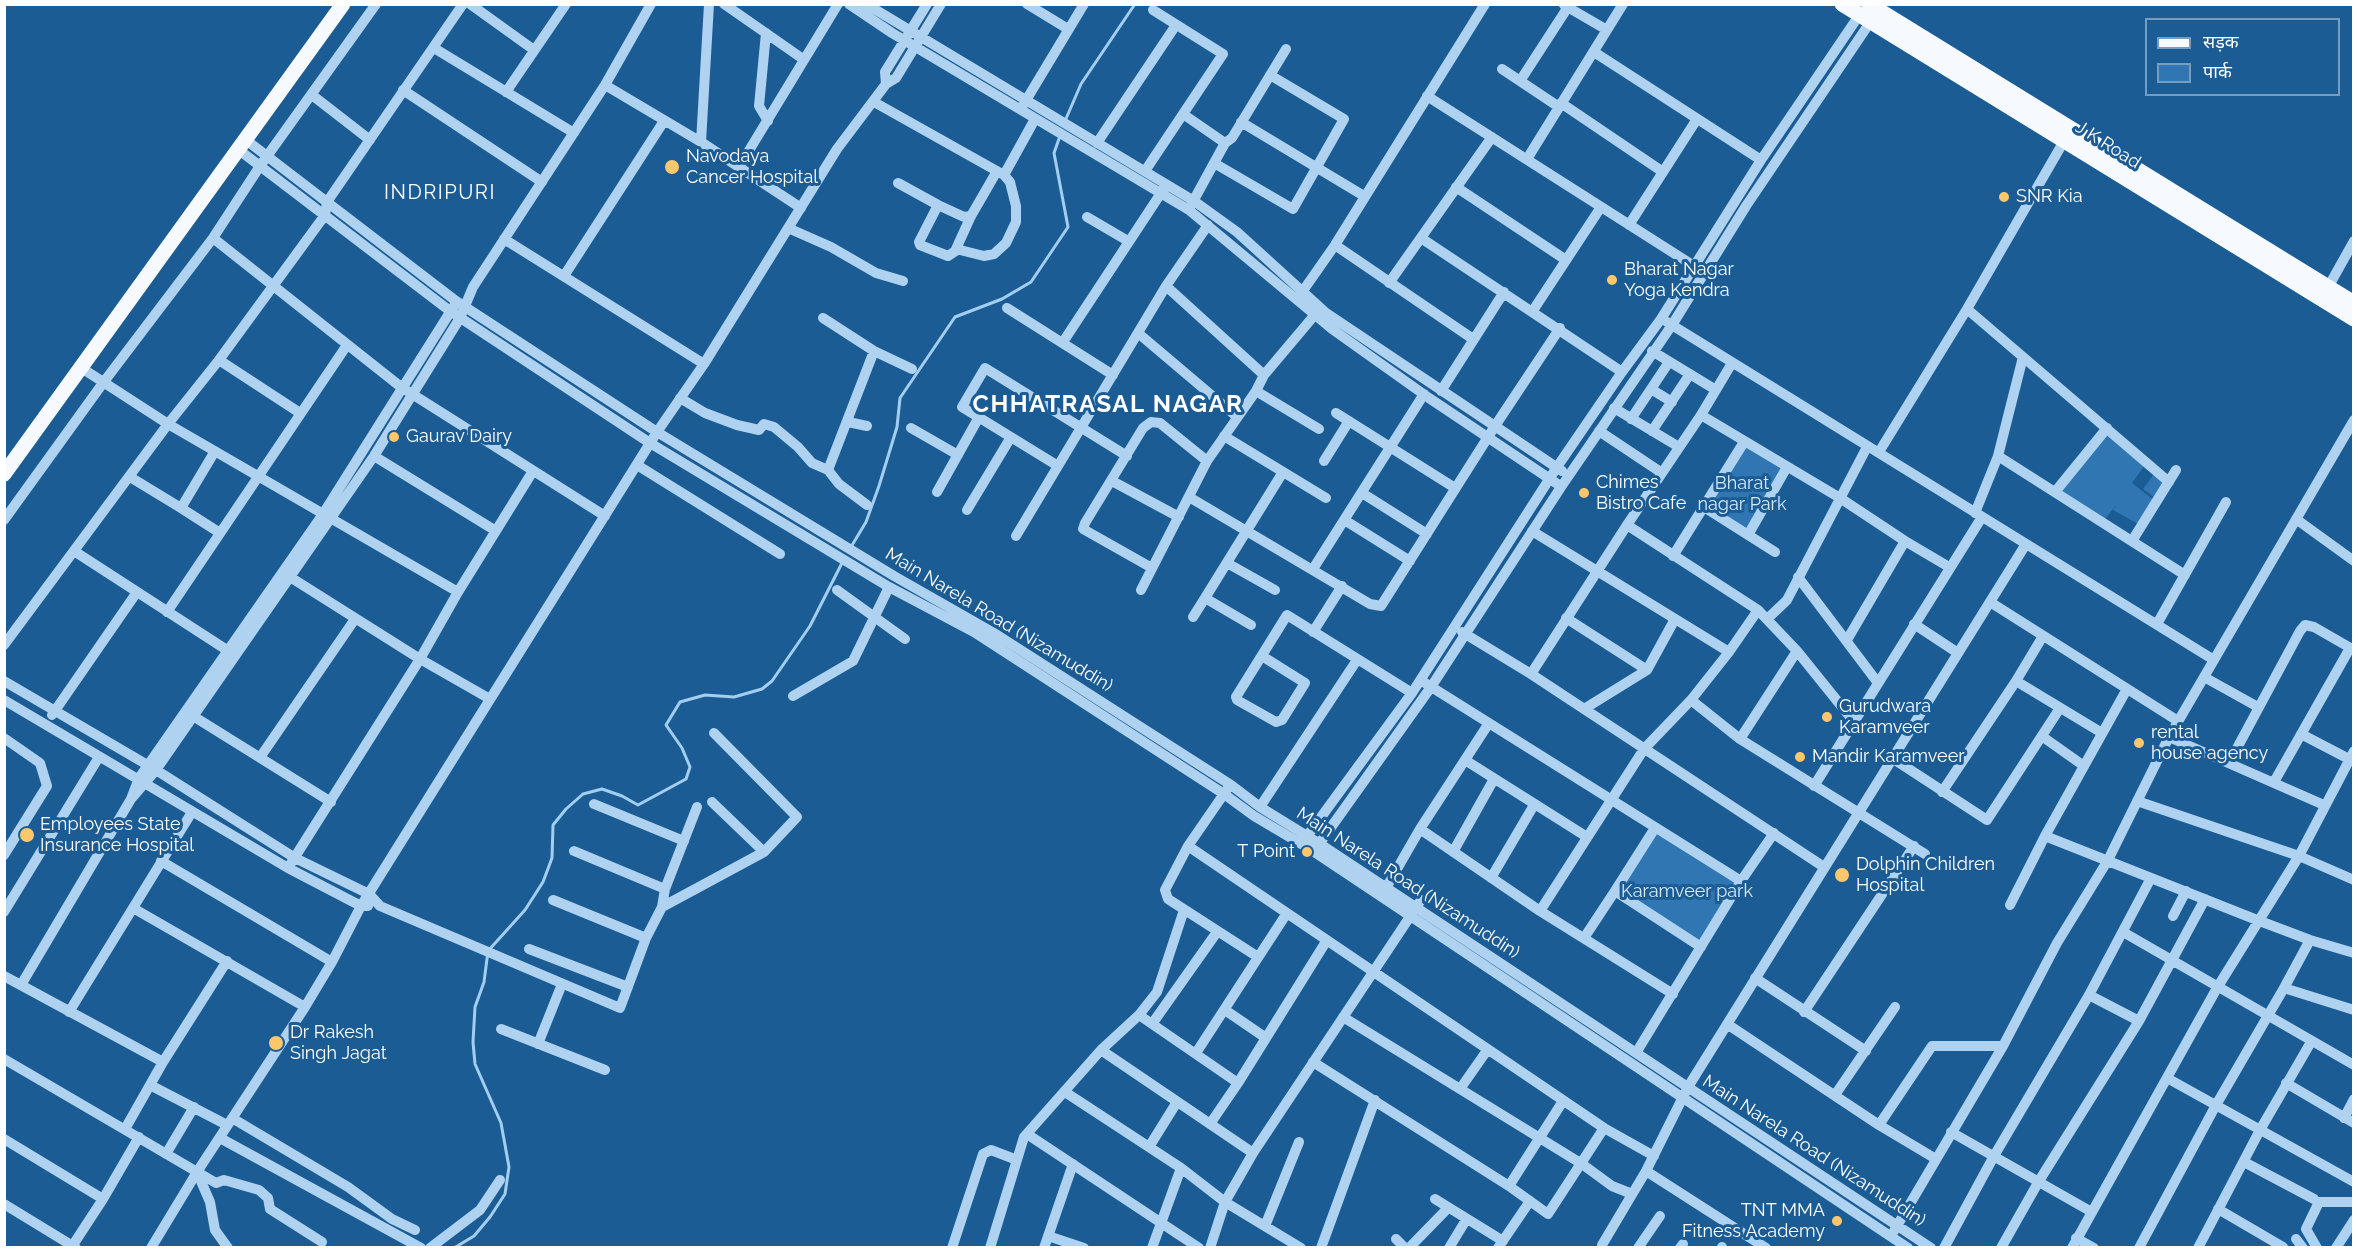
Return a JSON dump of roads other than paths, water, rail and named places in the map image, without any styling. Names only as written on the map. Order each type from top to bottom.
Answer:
[{"type":"main road","points":[[4,465],[337,4]]},
{"type":"main road","points":[[4,474],[343,4]]},
{"type":"main road","name":"J K Road","points":[[1842,4],[1868,11],[2060,133],[2325,293],[2354,319]]},
{"type":"main road","name":"J K Road","points":[[2325,293],[2354,303]]},
{"type":"street","points":[[4,520],[103,383],[213,238],[260,166],[376,4]]},
{"type":"street","points":[[4,645],[325,215],[327,202],[464,4]]},
{"type":"street","points":[[470,4],[534,50]]},
{"type":"street","points":[[152,768],[193,716],[232,653],[290,577],[401,387],[450,311],[461,304],[473,287],[574,133],[605,85],[651,4]]},
{"type":"street","points":[[701,142],[710,4]]},
{"type":"street","points":[[724,4],[803,59]]},
{"type":"street","points":[[739,167],[838,4]]},
{"type":"street","points":[[849,4],[908,36],[1023,105],[1054,117],[1145,171],[1164,188]]},
{"type":"street","points":[[866,4],[908,36]]},
{"type":"street","points":[[885,84],[885,72],[927,4]]},
{"type":"street","points":[[151,1248],[197,1172],[305,1007],[361,906],[650,443],[704,364],[837,149],[874,102],[885,84],[896,78],[941,4]]},
{"type":"street","points":[[1027,4],[1068,29]]},
{"type":"street","points":[[1023,105],[1084,4]]},
{"type":"street","points":[[1300,295],[1335,245],[1485,4]]},
{"type":"street","points":[[1527,159],[1623,4]]},
{"type":"street","points":[[506,92],[564,5]]},
{"type":"street","points":[[1520,81],[1566,6],[1607,30]]},
{"type":"street","points":[[1145,171],[1223,54],[1153,10]]},
{"type":"street","points":[[1305,840],[1412,693],[1557,467],[1661,319],[1761,160],[1868,11]]},
{"type":"street","points":[[1317,848],[1431,687],[1561,487],[1652,351],[1672,325],[1868,11]]},
{"type":"street","points":[[1097,143],[1176,25]]},
{"type":"street","points":[[766,33],[759,106],[768,121]]},
{"type":"street","points":[[434,48],[574,133]]},
{"type":"street","points":[[1191,206],[1225,143],[1232,138],[1286,49]]},
{"type":"street","points":[[1594,52],[1761,160]]},
{"type":"street","points":[[1502,69],[1663,172]]},
{"type":"street","points":[[1214,163],[1293,209],[1344,119],[1270,75]]},
{"type":"street","points":[[605,85],[701,142],[801,208]]},
{"type":"street","points":[[403,90],[542,182]]},
{"type":"street","points":[[312,95],[370,140]]},
{"type":"street","points":[[1427,96],[1694,266]]},
{"type":"street","points":[[874,102],[1000,173],[1010,182],[1016,206],[1016,222],[1006,243],[994,254],[984,256],[957,250],[948,256],[920,245],[919,242],[938,205]]},
{"type":"street","points":[[1023,105],[1035,119],[1046,126],[1164,188],[1237,232],[1317,311],[1424,394],[1561,487]]},
{"type":"street","points":[[1183,114],[1225,143]]},
{"type":"street","points":[[1629,225],[1697,118]]},
{"type":"street","points":[[957,250],[956,247],[972,216],[1035,119]]},
{"type":"street","points":[[564,276],[664,121]]},
{"type":"street","points":[[1242,122],[1364,196]]},
{"type":"street","points":[[1879,452],[1967,309],[2060,133]]},
{"type":"street","points":[[1389,283],[1492,137]]},
{"type":"street","name":"Main Narela Road (Nizamuddin)","points":[[242,145],[268,156],[461,304],[657,432],[994,633],[1227,789],[1254,816],[1305,840]]},
{"type":"street","name":"Main Narela Road (Nizamuddin)","points":[[242,145],[260,166],[460,318],[650,443],[889,587],[974,632],[1227,789],[1260,807],[1317,848],[1416,908],[1683,1098],[1895,1242],[1908,1248]]},
{"type":"street","points":[[898,183],[964,217],[972,216]]},
{"type":"street","points":[[1456,187],[1566,260]]},
{"type":"street","points":[[1063,342],[1164,188]]},
{"type":"street","points":[[1191,206],[1208,225],[1300,295]]},
{"type":"street","points":[[1532,312],[1601,207]]},
{"type":"street","points":[[1087,217],[1128,241]]},
{"type":"street","points":[[1016,536],[1166,286],[1208,225]]},
{"type":"street","points":[[788,228],[831,247],[876,273],[903,281]]},
{"type":"street","points":[[213,238],[401,387],[605,516]]},
{"type":"street","points":[[1421,238],[1560,328],[1622,372]]},
{"type":"street","points":[[504,239],[704,364]]},
{"type":"street","points":[[2325,293],[2354,241]]},
{"type":"street","points":[[1335,245],[1473,339]]},
{"type":"street","points":[[1166,286],[1264,375]]},
{"type":"street","points":[[1441,391],[1503,292]]},
{"type":"street","points":[[21,985],[143,781],[327,516],[374,456],[460,318],[461,304]]},
{"type":"street","points":[[1007,308],[1113,375]]},
{"type":"street","points":[[1967,309],[2169,482]]},
{"type":"street","points":[[1141,590],[1207,460],[1236,416],[1256,391],[1264,375],[1317,311]]},
{"type":"street","points":[[1317,311],[1569,475]]},
{"type":"street","points":[[823,318],[874,351],[912,369]]},
{"type":"street","points":[[1661,319],[2214,660]]},
{"type":"street","points":[[1189,497],[1370,604],[1381,606],[1560,328]]},
{"type":"street","points":[[1138,333],[1236,416]]},
{"type":"street","points":[[167,612],[346,345]]},
{"type":"street","points":[[828,470],[874,351]]},
{"type":"street","points":[[1652,351],[1716,390]]},
{"type":"street","points":[[1814,786],[1855,723],[1979,515],[1998,456],[2023,357]]},
{"type":"street","points":[[219,360],[300,413]]},
{"type":"street","points":[[1631,419],[1669,362]]},
{"type":"street","points":[[1531,674],[1596,571],[1701,415],[1732,363]]},
{"type":"street","points":[[80,367],[168,424],[458,592]]},
{"type":"street","points":[[1058,466],[962,407],[985,368],[1127,456]]},
{"type":"street","points":[[1652,431],[1690,374]]},
{"type":"street","points":[[1651,389],[1672,402]]},
{"type":"street","points":[[1256,391],[1319,429]]},
{"type":"street","points":[[1313,569],[1346,521],[1424,394]]},
{"type":"street","points":[[680,398],[705,413],[737,425],[759,430],[764,424],[774,427],[798,447],[812,463],[828,470],[839,484],[867,505]]},
{"type":"street","points":[[1614,408],[1679,447]]},
{"type":"street","points":[[1336,413],[1455,489]]},
{"type":"street","points":[[1701,415],[1840,498],[1949,567]]},
{"type":"street","points":[[937,492],[980,417]]},
{"type":"street","points":[[1895,1242],[1897,1225],[2003,1046],[2057,942],[2108,860],[2169,737],[2354,420]]},
{"type":"street","points":[[848,422],[867,426]]},
{"type":"street","points":[[1152,568],[1083,529],[1143,428],[1151,422],[1160,423],[1207,460]]},
{"type":"street","points":[[1324,461],[1349,422]]},
{"type":"street","points":[[911,428],[958,455]]},
{"type":"street","points":[[2055,492],[2107,428]]},
{"type":"street","points":[[1599,431],[1662,473]]},
{"type":"street","points":[[1224,436],[1326,498]]},
{"type":"street","points":[[967,510],[1011,437]]},
{"type":"street","points":[[1673,556],[1744,442]]},
{"type":"street","points":[[1767,619],[1787,600],[1867,447]]},
{"type":"street","points":[[181,508],[215,451]]},
{"type":"street","points":[[374,456],[496,531]]},
{"type":"street","points":[[1998,456],[2185,574]]},
{"type":"street","points":[[637,465],[780,554]]},
{"type":"street","points":[[1748,536],[1787,467]]},
{"type":"street","points":[[2132,541],[2176,470]]},
{"type":"street","points":[[288,868],[420,659],[458,592],[533,471]]},
{"type":"street","points":[[1193,617],[1283,472]]},
{"type":"street","points":[[130,477],[220,533]]},
{"type":"street","points":[[1112,481],[1179,517]]},
{"type":"street","points":[[1362,493],[1427,534]]},
{"type":"street","points":[[2157,624],[2226,502]]},
{"type":"street","points":[[1704,507],[1775,552]]},
{"type":"street","points":[[2296,519],[2354,561]]},
{"type":"street","points":[[1346,521],[1410,561]]},
{"type":"street","points":[[1627,525],[1758,610],[1797,651],[1855,723]]},
{"type":"street","points":[[1532,531],[1729,652]]},
{"type":"street","points":[[1847,640],[1905,541]]},
{"type":"street","points":[[1602,1248],[1646,1171],[1688,1087],[2026,544]]},
{"type":"street","points":[[74,551],[232,653]]},
{"type":"street","points":[[1227,563],[1275,590]]},
{"type":"street","points":[[290,577],[420,659],[490,699]]},
{"type":"street","points":[[1798,577],[1878,683]]},
{"type":"street","points":[[1313,632],[1342,586]]},
{"type":"street","points":[[793,696],[853,661],[889,587]]},
{"type":"street","points":[[837,590],[905,639]]},
{"type":"street","points":[[47,724],[137,592]]},
{"type":"street","points":[[1205,598],[1251,625]]},
{"type":"street","points":[[1990,602],[2178,721]]},
{"type":"street","points":[[1540,911],[1644,749],[1691,700],[1729,652],[1758,610]]},
{"type":"street","points":[[1262,656],[1305,683],[1282,720],[1276,722],[1237,700],[1236,697],[1287,615],[1412,693]]},
{"type":"street","points":[[1566,618],[1647,670]]},
{"type":"street","points":[[261,756],[355,619]]},
{"type":"street","points":[[1584,709],[1647,670],[1676,620]]},
{"type":"street","points":[[1914,624],[1958,653]]},
{"type":"street","points":[[2229,763],[2300,631],[2306,625],[2314,627],[2352,649],[2274,782]]},
{"type":"street","points":[[1454,627],[1531,674],[1824,867]]},
{"type":"street","points":[[1942,792],[2043,636]]},
{"type":"street","points":[[1740,739],[1797,651]]},
{"type":"street","points":[[1260,807],[1357,660]]},
{"type":"street","points":[[2204,677],[2258,707]]},
{"type":"street","points":[[1420,680],[1610,801],[1741,880]]},
{"type":"street","points":[[4,681],[103,738],[295,858],[369,894],[380,906]]},
{"type":"street","points":[[2016,681],[2102,733]]},
{"type":"street","points":[[2010,905],[2045,836],[2127,689]]},
{"type":"street","points":[[4,700],[288,868],[361,906],[380,906],[620,1008],[646,938],[662,907],[665,889],[697,807]]},
{"type":"street","points":[[1691,700],[1740,739],[1925,854]]},
{"type":"street","points":[[1892,758],[1987,820],[2060,708]]},
{"type":"street","points":[[193,716],[332,801]]},
{"type":"street","points":[[1386,888],[1419,829],[1489,723]]},
{"type":"street","points":[[662,907],[764,852],[797,817],[714,733]]},
{"type":"street","points":[[2094,1248],[2074,1243],[2090,1211],[2257,920],[2299,856],[2351,755],[2301,734]]},
{"type":"street","points":[[2043,736],[2084,766]]},
{"type":"street","points":[[2169,737],[2324,805]]},
{"type":"street","points":[[4,738],[40,763],[47,786],[4,855]]},
{"type":"street","points":[[4,912],[96,755],[103,738]]},
{"type":"street","points":[[1464,760],[1587,837]]},
{"type":"street","points":[[1453,852],[1494,780]]},
{"type":"street","points":[[1227,789],[1188,846],[1165,891],[1168,899],[1257,957]]},
{"type":"street","points":[[2136,801],[2299,856],[2353,879]]},
{"type":"street","points":[[712,802],[764,852]]},
{"type":"street","points":[[594,804],[684,841]]},
{"type":"street","points":[[1491,878],[1534,805]]},
{"type":"street","points":[[69,1011],[192,812]]},
{"type":"street","points":[[1584,938],[1656,828]]},
{"type":"street","points":[[1419,829],[1540,911],[1672,994]]},
{"type":"street","points":[[1636,1053],[1741,880],[1774,833]]},
{"type":"street","points":[[2045,836],[2257,920],[2310,940],[2354,953]]},
{"type":"street","points":[[1188,846],[1563,1101],[1604,1128],[1654,1156]]},
{"type":"street","points":[[1804,1012],[1914,846]]},
{"type":"street","name":"Main Narela Road (Nizamuddin)","points":[[1317,848],[1386,888],[1930,1248]]},
{"type":"street","points":[[574,851],[665,889]]},
{"type":"street","points":[[161,861],[332,962]]},
{"type":"street","points":[[1944,1248],[1994,1156],[2090,995],[2151,878]]},
{"type":"street","points":[[1615,891],[1701,946]]},
{"type":"street","points":[[2173,916],[2186,891]]},
{"type":"street","points":[[2001,1248],[2039,1181],[2139,1020],[2205,899]]},
{"type":"street","points":[[553,900],[646,938]]},
{"type":"street","points":[[133,908],[305,1007]]},
{"type":"street","points":[[1210,1248],[1226,1202],[1253,1153],[1416,908]]},
{"type":"street","points":[[990,1248],[1027,1134],[1101,1050],[1139,1015],[1157,992],[1184,910]]},
{"type":"street","points":[[1196,1053],[1287,914]]},
{"type":"street","points":[[1152,1024],[1217,932]]},
{"type":"street","points":[[2123,932],[2354,1065]]},
{"type":"street","points":[[1210,1124],[1327,940]]},
{"type":"street","points":[[2139,1248],[2216,1105],[2310,940]]},
{"type":"street","points":[[529,949],[628,987]]},
{"type":"street","points":[[124,1129],[227,961]]},
{"type":"street","points":[[4,976],[163,1062]]},
{"type":"street","points":[[1755,978],[1804,1012],[1866,1050]]},
{"type":"street","points":[[538,1044],[561,984]]},
{"type":"street","points":[[2284,988],[2354,1010]]},
{"type":"street","points":[[2090,995],[2139,1020]]},
{"type":"street","points":[[1835,1095],[1895,1007]]},
{"type":"street","points":[[1225,1010],[1266,1038]]},
{"type":"street","points":[[1139,1015],[1238,1083]]},
{"type":"street","points":[[1343,1017],[1541,1138],[1612,1186],[1632,1194]]},
{"type":"street","points":[[1728,1024],[1879,1125],[1936,1159]]},
{"type":"street","points":[[501,1029],[605,1070]]},
{"type":"street","points":[[2198,1248],[2286,1083],[2312,1042]]},
{"type":"street","points":[[1879,1125],[1932,1046],[2003,1046]]},
{"type":"street","points":[[1460,1089],[1488,1049]]},
{"type":"street","points":[[1101,1050],[1253,1153]]},
{"type":"street","points":[[4,1059],[216,1183],[224,1180],[259,1190],[268,1198],[270,1209],[322,1242]]},
{"type":"street","points":[[1313,1062],[1509,1186],[1548,1214],[1604,1128]]},
{"type":"street","points":[[2167,1078],[2354,1182]]},
{"type":"street","points":[[2286,1083],[2349,1121],[2353,1099]]},
{"type":"street","points":[[150,1085],[230,1122],[348,1186],[392,1219],[415,1230]]},
{"type":"street","points":[[1065,1092],[1181,1168],[1226,1202],[1301,1248]]},
{"type":"street","points":[[1321,1248],[1374,1100]]},
{"type":"street","points":[[1509,1186],[1563,1101]]},
{"type":"street","points":[[1149,1147],[1177,1102]]},
{"type":"street","points":[[166,1154],[194,1107]]},
{"type":"street","points":[[1951,1132],[2090,1211]]},
{"type":"street","points":[[1027,1134],[1199,1248]]},
{"type":"street","points":[[4,1204],[73,1247],[139,1137]]},
{"type":"street","points":[[220,1138],[421,1248]]},
{"type":"street","points":[[4,1139],[103,1199]]},
{"type":"street","points":[[1265,1226],[1299,1143]]},
{"type":"street","points":[[952,1248],[983,1154],[990,1150],[1017,1160]]},
{"type":"street","points":[[2244,1162],[2314,1199]]},
{"type":"street","points":[[1044,1248],[1073,1164]]},
{"type":"street","points":[[1152,1248],[1181,1168]]},
{"type":"street","points":[[1646,1171],[1766,1248]]},
{"type":"street","points":[[197,1172],[210,1202],[215,1230],[228,1248]]},
{"type":"street","points":[[430,1248],[480,1210],[500,1180]]},
{"type":"street","points":[[1434,1199],[1500,1246],[1530,1201]]},
{"type":"street","points":[[2317,1248],[2306,1229],[2319,1202],[2354,1202]]},
{"type":"street","points":[[1396,1239],[1406,1248],[1448,1208]]},
{"type":"street","points":[[2218,1209],[2283,1247]]},
{"type":"street","points":[[1638,1248],[1660,1216]]},
{"type":"street","points":[[1449,1248],[1466,1220]]},
{"type":"street","points":[[2336,1248],[2354,1220]]},
{"type":"street","points":[[1048,1236],[1084,1248]]},
{"type":"waterway","points":[[1065,121],[1081,84],[1135,4]]},
{"type":"waterway","points":[[851,547],[866,522],[879,486],[897,427],[900,398],[955,317],[1002,299],[1031,282],[1068,227],[1054,153],[1060,136]]},
{"type":"waterway","points":[[454,1248],[474,1236],[505,1194],[509,1167],[501,1123],[475,1064],[473,1042],[475,1007],[484,982],[488,951],[525,910],[543,882],[552,858],[553,825],[583,794],[602,789],[638,805],[686,779],[690,767],[682,748],[666,725],[680,702],[705,695],[734,697],[762,689],[772,681],[810,626],[842,563]]},
{"type":"place","name":"Navodaya Cancer Hospital","points":[[672,167]]},
{"type":"place","name":"SNR Kia","points":[[2004,197]]},
{"type":"place","name":"Bharat Nagar Yoga Kendra","points":[[1612,280]]},
{"type":"place","name":"Gaurav Dairy","points":[[394,437]]},
{"type":"place","name":"Chimes Bistro Cafe","points":[[1584,493]]},
{"type":"place","name":"Gurudwara Karamveer","points":[[1827,717]]},
{"type":"place","name":"rental house agency","points":[[2139,743]]},
{"type":"place","name":"Mandir Karamveer","points":[[1800,757]]},
{"type":"place","name":"Employees State Insurance Hospital","points":[[27,835]]},
{"type":"place","name":"T Point","points":[[1307,852]]},
{"type":"place","name":"Dolphin Children Hospital","points":[[1842,875]]},
{"type":"place","name":"Dr Rakesh Singh Jagat","points":[[276,1043]]},
{"type":"place","name":"TNT MMA Fitness Academy","points":[[1837,1221]]},
{"type":"district","name":"INDRIPURI","points":[[440,193]]},
{"type":"district","name":"CHHATRASAL NAGAR","points":[[1108,405]]},
{"type":"park label","name":"Bharat nagar Park","points":[[1742,494]]},
{"type":"park label","name":"Karamveer park","points":[[1687,892]]}]
